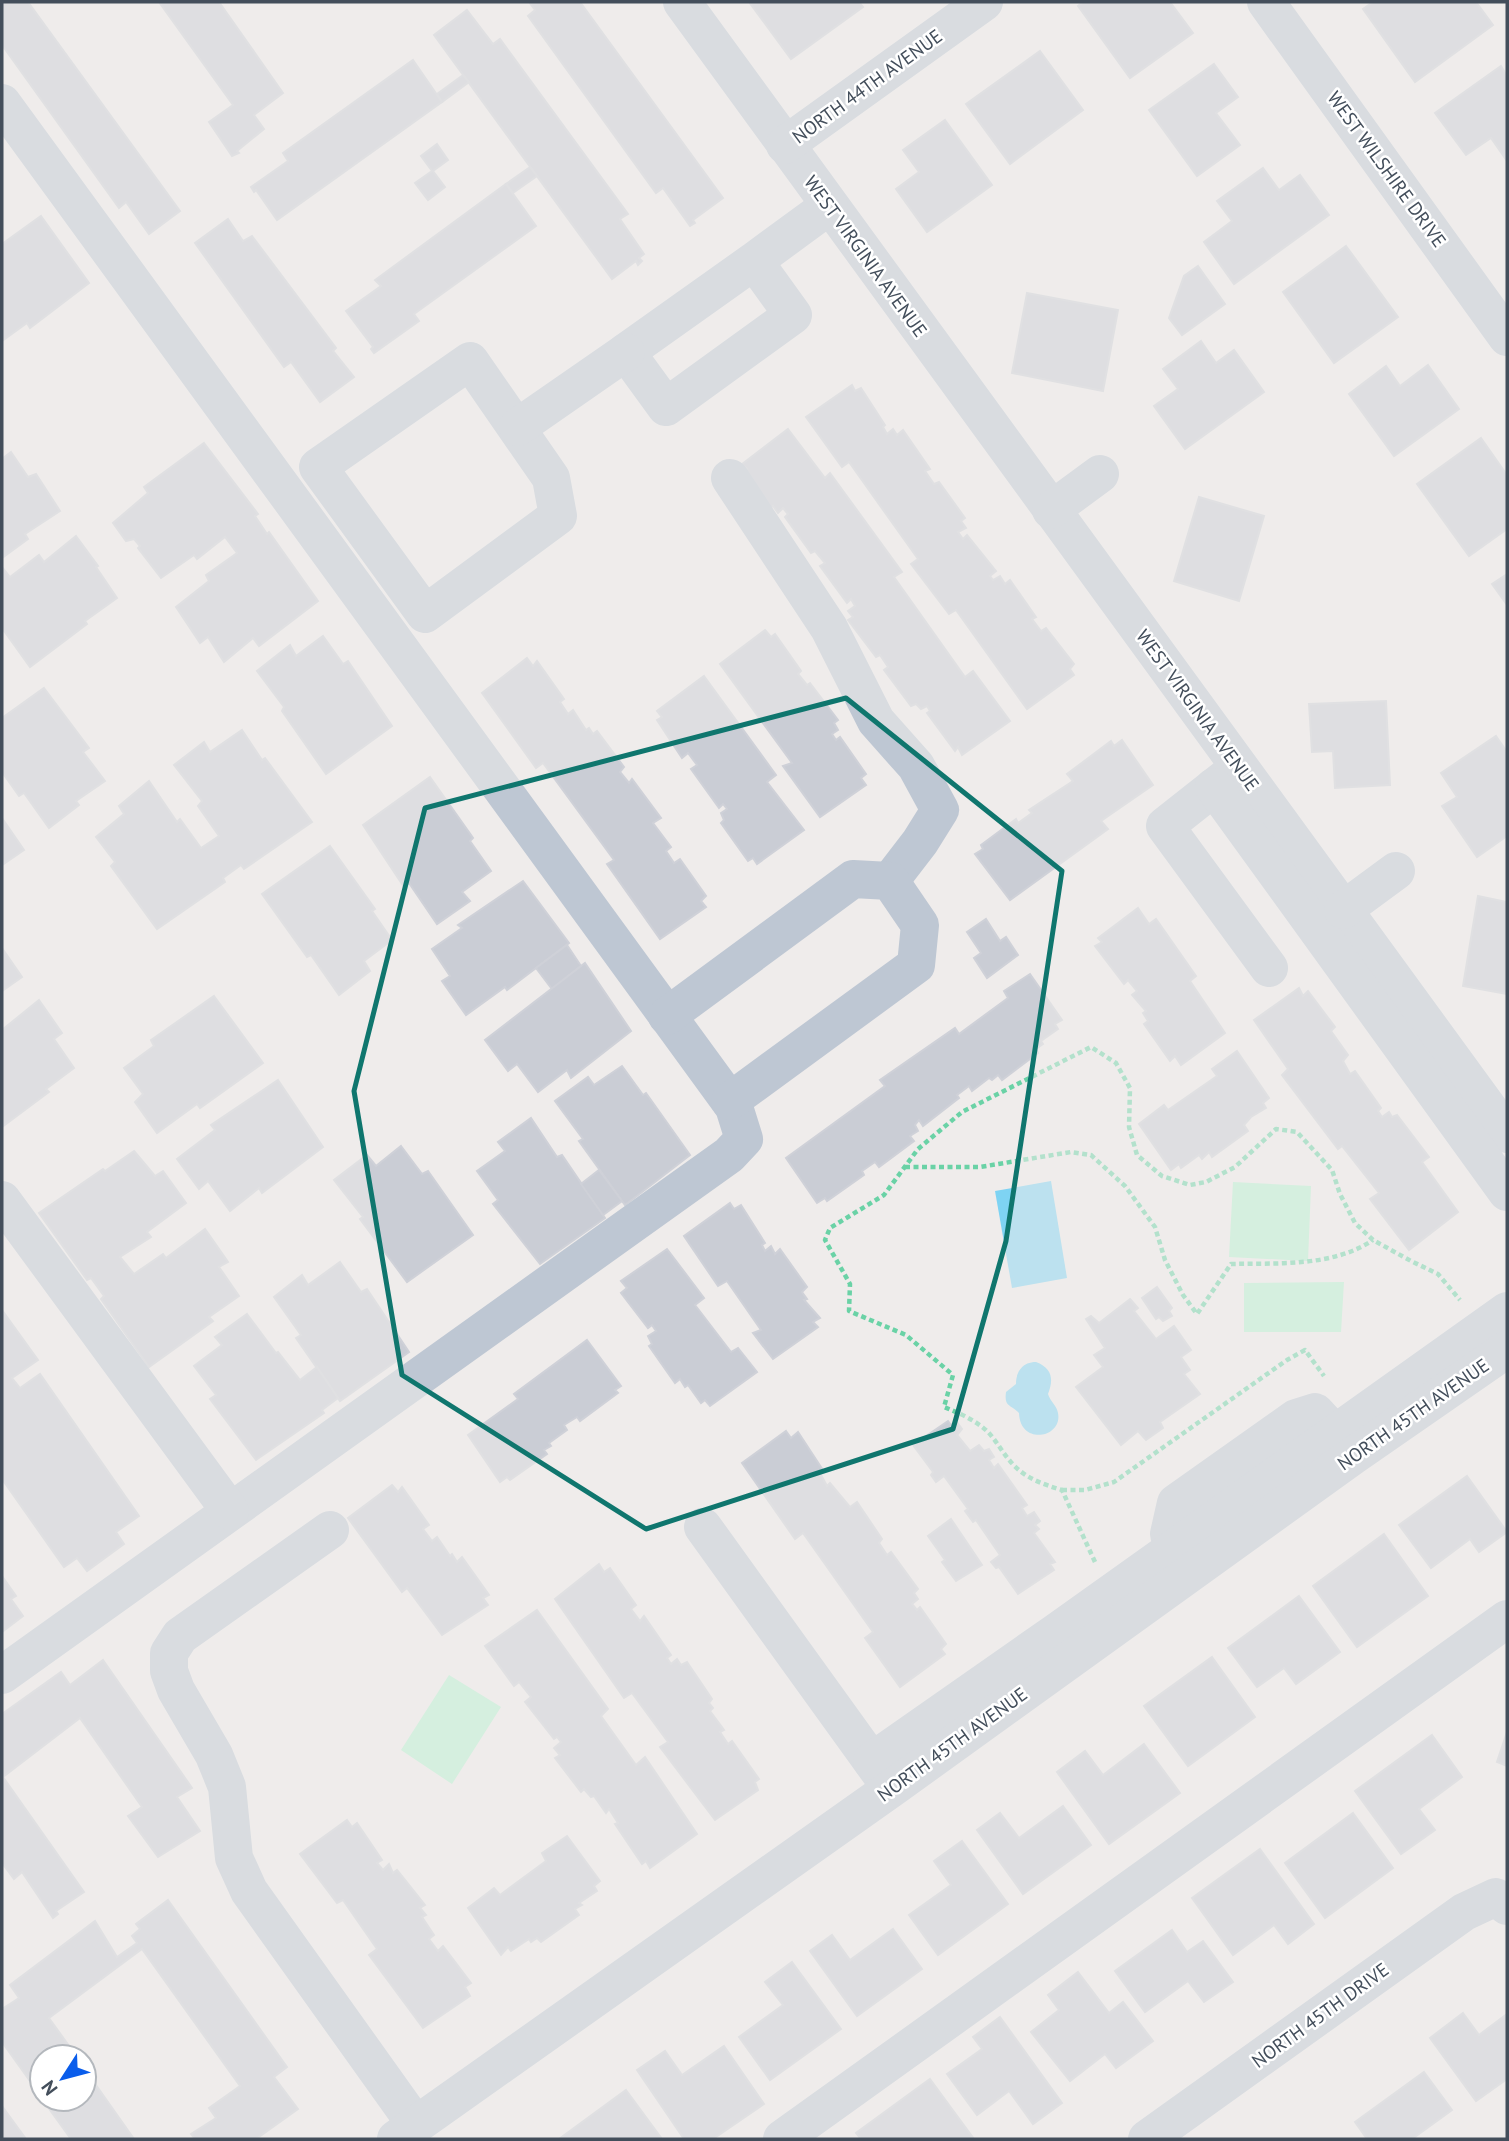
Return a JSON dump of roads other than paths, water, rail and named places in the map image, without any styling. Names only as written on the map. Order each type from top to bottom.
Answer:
[{"type":"street","name":"WEST VIRGINIA AVENUE","points":[[682,2],[1051,510],[1227,777],[1343,910],[1507,1134]]},
{"type":"street","name":"NORTH 44TH AVENUE","points":[[785,145],[984,2]]},
{"type":"street","name":"WEST WILSHIRE DRIVE","points":[[1266,2],[1507,337]]},
{"type":"street","points":[[2,103],[730,1101],[744,1139],[729,1155],[2,1675]]},
{"type":"street","points":[[518,427],[829,206]]},
{"type":"street","points":[[626,352],[666,407],[793,315],[754,261]]},
{"type":"street","points":[[470,360],[518,427],[551,478],[558,516],[425,614],[318,467],[470,360]]},
{"type":"street","points":[[1051,510],[1100,474]]},
{"type":"street","points":[[730,478],[830,628],[876,721],[916,766],[940,810],[890,881]]},
{"type":"street","points":[[1269,968],[1165,826],[1227,777],[1507,1192]]},
{"type":"street","points":[[1343,910],[1396,871]]},
{"type":"street","points":[[667,1016],[853,879],[890,881]]},
{"type":"street","points":[[730,1101],[916,965],[920,925],[890,881]]},
{"type":"street","points":[[2,1200],[229,1511]]},
{"type":"street","name":"NORTH 45TH AVENUE","points":[[406,2132],[882,1774],[1185,1558],[1347,1435],[1499,1330]]},
{"type":"street","points":[[703,1527],[882,1774],[1095,1604],[1185,1558],[1169,1534],[1176,1503],[1296,1418],[1315,1412],[1347,1435]]},
{"type":"street","points":[[330,1530],[180,1636],[169,1653],[169,1671],[176,1690],[214,1755],[227,1787],[234,1858],[249,1891],[406,2132]]},
{"type":"street","points":[[782,2139],[1507,1619]]},
{"type":"street","name":"NORTH 45TH DRIVE","points":[[1147,2139],[1464,1912],[1502,1901]]},
{"type":"water","points":[[1051,1181],[1067,1278],[1012,1288],[995,1191]]},
{"type":"water","points":[[1036,1362],[1045,1367],[1050,1375],[1048,1394],[1058,1413],[1058,1422],[1054,1428],[1041,1435],[1026,1430],[1021,1424],[1019,1413],[1008,1405],[1006,1400],[1006,1392],[1016,1384],[1021,1368]]}]
